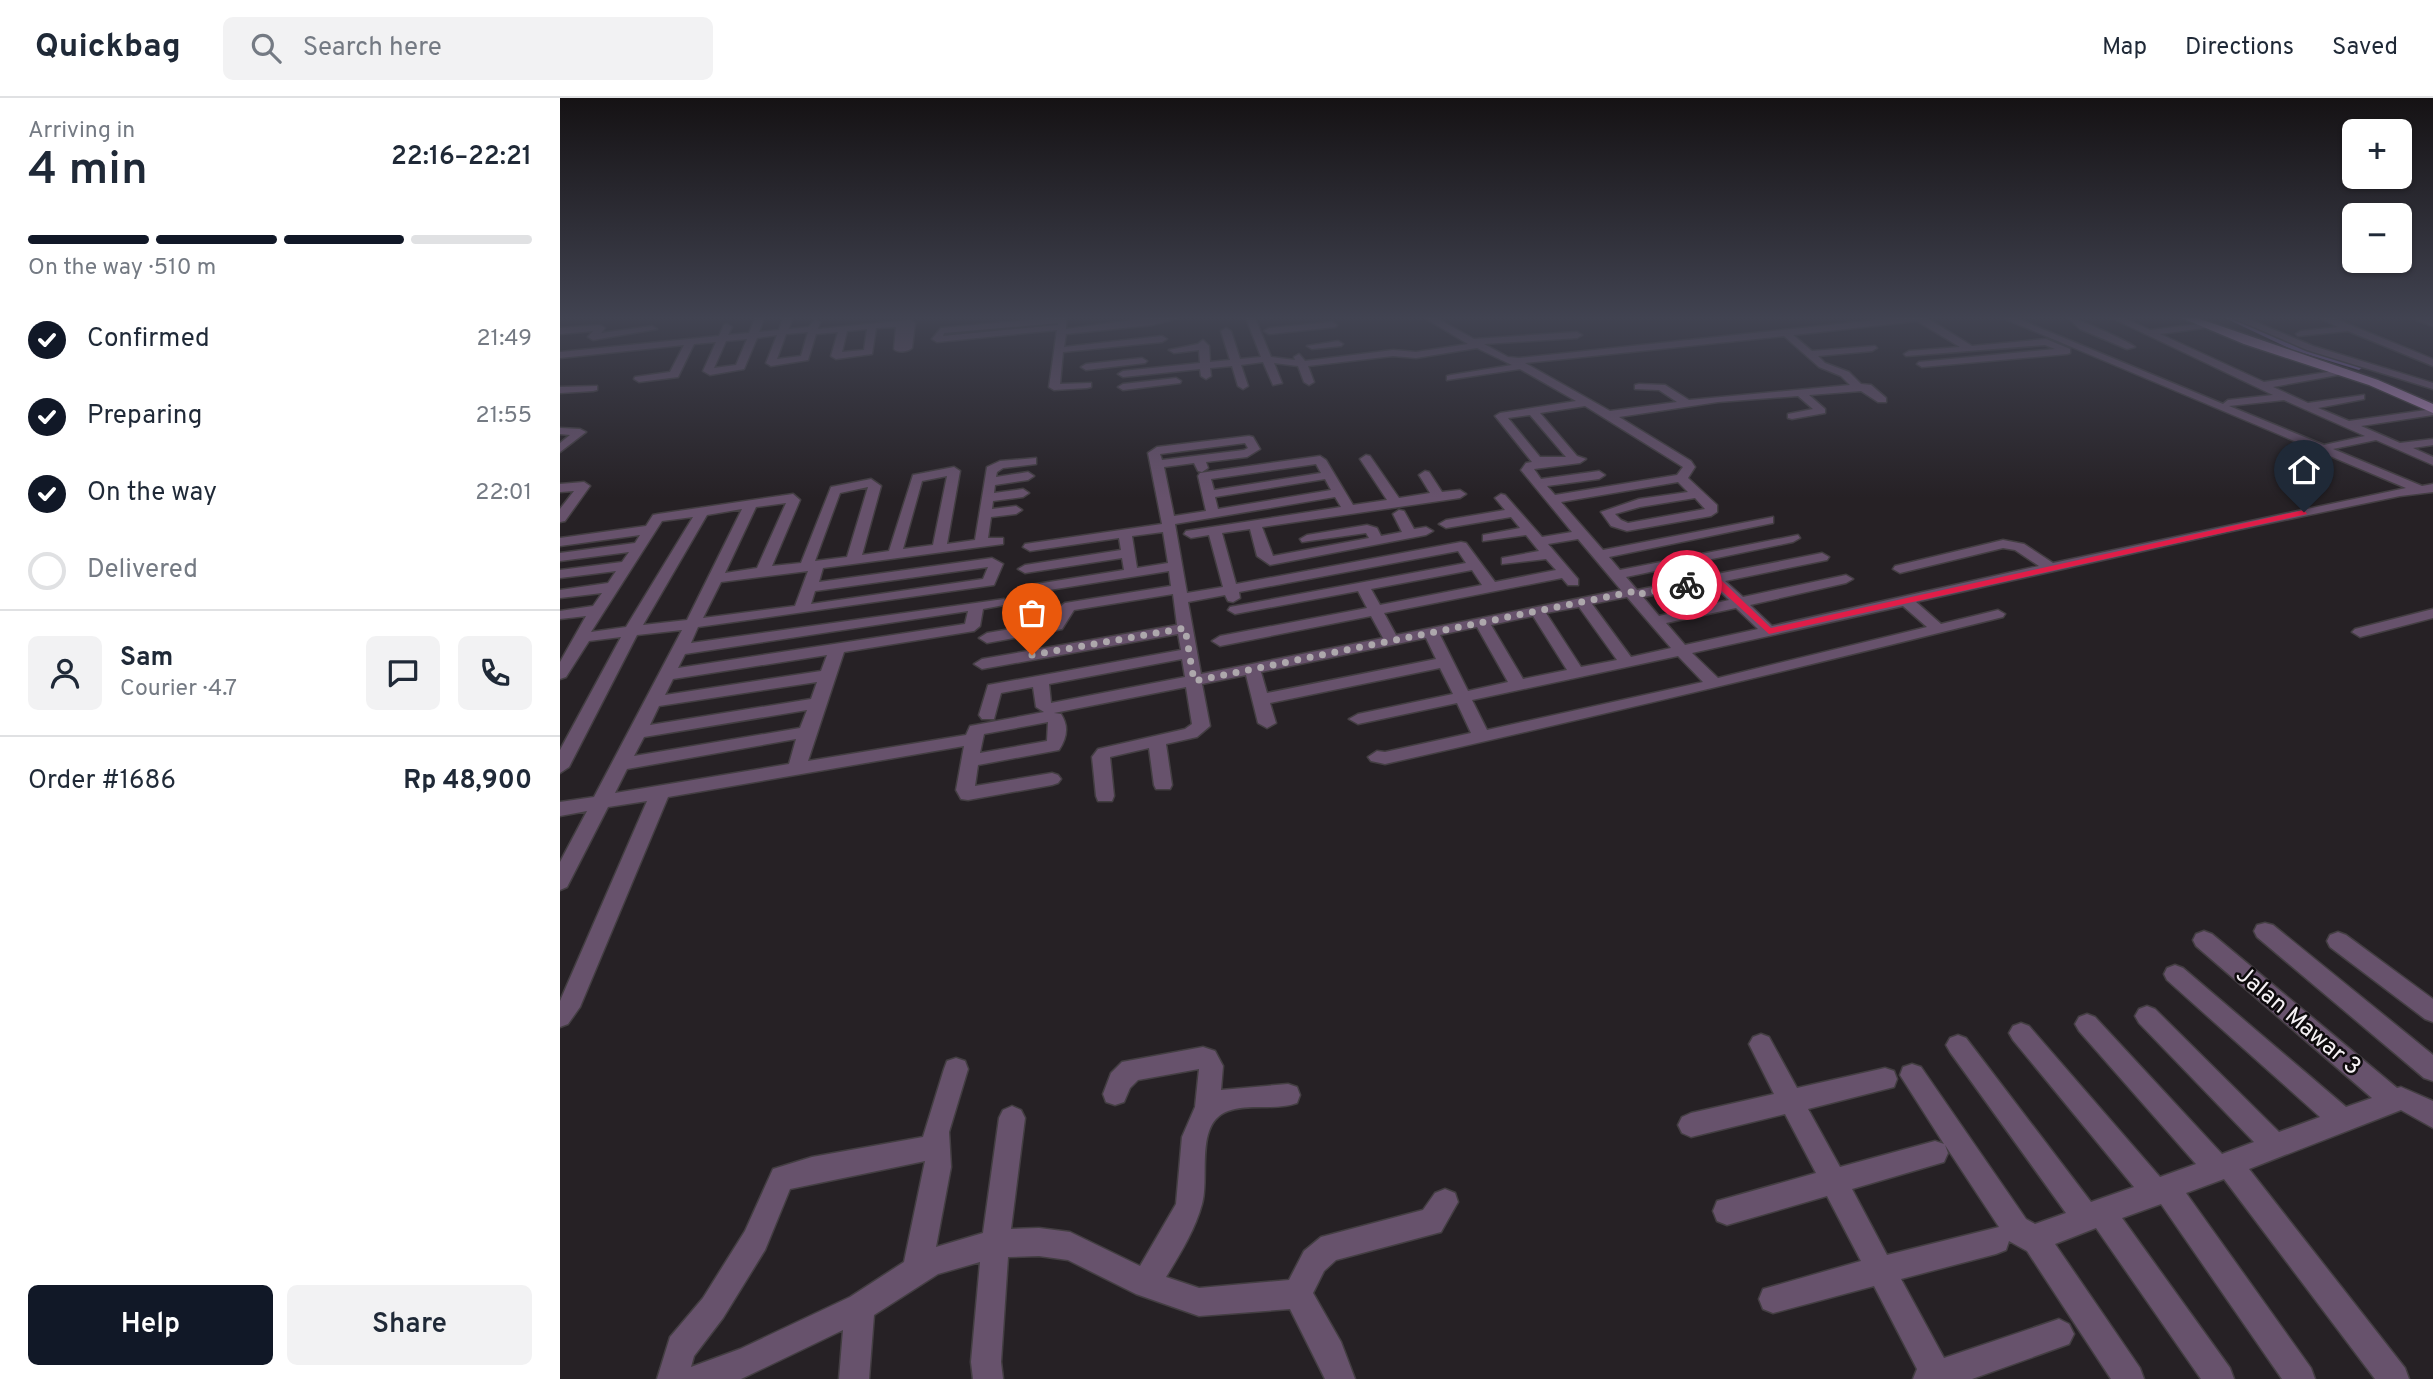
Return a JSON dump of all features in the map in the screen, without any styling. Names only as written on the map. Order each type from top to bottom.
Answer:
[{"type":"main road","points":[[2361,378],[2391,389],[2433,411]]},
{"type":"street","points":[[1056,378],[1055,388],[1087,385]]},
{"type":"street","points":[[1087,378],[1087,398]]},
{"type":"street","points":[[1123,378],[1123,391],[1202,378]]},
{"type":"street","points":[[1240,378],[1243,386]]},
{"type":"street","points":[[1275,378],[1277,383]]},
{"type":"street","points":[[1307,378],[1309,382]]},
{"type":"street","points":[[1451,378],[1453,382],[1468,378]]},
{"type":"street","points":[[1542,378],[1608,415],[1689,467],[1681,478],[1550,500]]},
{"type":"street","points":[[1850,378],[1869,391]]},
{"type":"street","points":[[2152,378],[2423,489]]},
{"type":"street","points":[[2244,378],[2433,461]]},
{"type":"street","points":[[2261,386],[2306,378]]},
{"type":"street","points":[[2406,378],[2433,386]]},
{"type":"street","points":[[1639,387],[1658,386],[1678,395],[1686,403]]},
{"type":"street","points":[[560,390],[593,388]]},
{"type":"street","points":[[560,397],[575,389]]},
{"type":"street","points":[[1608,415],[1686,403],[1800,392],[1869,391]]},
{"type":"street","points":[[1845,398],[1869,391]]},
{"type":"street","points":[[1792,416],[1821,411],[1800,392]]},
{"type":"street","points":[[2228,403],[2285,397]]},
{"type":"street","points":[[2309,407],[2360,397]]},
{"type":"street","points":[[1533,412],[1571,456],[1537,461],[1500,416],[1586,403]]},
{"type":"street","points":[[2348,424],[2433,411]]},
{"type":"street","points":[[560,431],[580,432],[560,449]]},
{"type":"street","points":[[2329,446],[2376,437]]},
{"type":"street","points":[[1105,796],[1101,757],[1104,753],[1191,733],[1201,726],[1177,566],[1154,453],[1161,449],[1249,439],[1254,449],[1247,453],[1157,464]]},
{"type":"street","points":[[2397,446],[2433,442]]},
{"type":"street","points":[[1366,458],[1410,534]]},
{"type":"street","points":[[1199,459],[1213,513]]},
{"type":"street","points":[[1580,459],[1530,466],[1527,470],[1681,651],[1715,684]]},
{"type":"street","points":[[1204,475],[1320,460],[1349,509]]},
{"type":"street","points":[[981,543],[993,467],[1032,461]]},
{"type":"street","points":[[895,555],[917,478],[954,471],[939,548]]},
{"type":"street","points":[[1209,494],[1329,475]]},
{"type":"street","points":[[1425,475],[1438,496]]},
{"type":"street","points":[[1538,483],[1599,475]]},
{"type":"street","points":[[990,482],[1028,476]]},
{"type":"street","points":[[1681,478],[1712,508],[1711,512],[1621,526],[1607,512],[1639,503],[1697,494]]},
{"type":"street","points":[[801,610],[810,587],[811,566],[835,490],[871,483],[875,486],[853,561]]},
{"type":"street","points":[[560,488],[584,486],[560,518]]},
{"type":"street","points":[[1623,487],[1679,541],[1734,575]]},
{"type":"street","points":[[1358,719],[1681,651],[2050,567],[2423,489]]},
{"type":"street","points":[[988,498],[1023,493]]},
{"type":"street","points":[[1030,547],[1125,534],[1213,513],[1339,493]]},
{"type":"street","points":[[1191,534],[1349,509],[1397,508],[1438,496],[1460,494]]},
{"type":"street","points":[[583,639],[579,637],[658,518],[786,496],[794,500],[762,573]]},
{"type":"street","points":[[1220,641],[1492,588],[1569,578],[1501,498]]},
{"type":"street","points":[[560,882],[654,702],[752,502]]},
{"type":"street","points":[[560,767],[632,631],[703,510]]},
{"type":"street","points":[[986,514],[1016,510]]},
{"type":"street","points":[[1492,588],[1442,519],[1513,513]]},
{"type":"street","points":[[1601,555],[1679,541],[1768,520]]},
{"type":"street","points":[[1255,525],[1267,560],[1308,540],[1367,529],[1372,531],[1377,540]]},
{"type":"street","points":[[560,542],[649,530]]},
{"type":"street","points":[[1214,530],[1231,589],[1240,637]]},
{"type":"street","points":[[1308,540],[1342,547],[1426,531]]},
{"type":"street","points":[[1125,534],[1130,573]]},
{"type":"street","points":[[1548,554],[1512,560],[1494,537],[1581,534]]},
{"type":"street","points":[[1617,575],[1793,538]]},
{"type":"street","points":[[716,578],[998,541]]},
{"type":"street","points":[[1900,569],[2003,544],[2019,547],[2050,567]]},
{"type":"street","points":[[987,638],[1057,626],[1062,621],[1064,608],[1070,606],[1231,589],[1461,546]]},
{"type":"street","points":[[560,557],[638,547]]},
{"type":"street","points":[[1342,547],[1352,566]]},
{"type":"street","points":[[1025,569],[1126,554]]},
{"type":"street","points":[[1041,680],[1044,707],[1051,708],[1252,671],[1391,639],[1581,601],[1716,580],[1822,557]]},
{"type":"street","points":[[560,674],[565,660],[583,639],[989,582],[996,564],[992,562],[810,587]]},
{"type":"street","points":[[1381,562],[1392,580]]},
{"type":"street","points":[[1677,563],[1696,583]]},
{"type":"street","points":[[1235,610],[1475,565]]},
{"type":"street","points":[[560,574],[626,566]]},
{"type":"street","points":[[1024,590],[1177,566]]},
{"type":"street","points":[[1326,571],[1339,592]]},
{"type":"street","points":[[1656,621],[1846,579]]},
{"type":"street","points":[[1716,580],[1769,631]]},
{"type":"street","points":[[560,594],[612,587]]},
{"type":"street","points":[[1363,587],[1391,639]]},
{"type":"street","points":[[1905,600],[1939,630]]},
{"type":"street","points":[[1581,601],[1627,662]]},
{"type":"street","points":[[678,650],[999,602]]},
{"type":"street","points":[[667,675],[969,628],[972,626],[976,606]]},
{"type":"street","points":[[560,615],[597,610]]},
{"type":"street","points":[[1536,610],[1577,673]]},
{"type":"street","points":[[2360,632],[2433,613]]},
{"type":"street","points":[[1377,757],[1385,758],[1715,684],[1998,614]]},
{"type":"street","points":[[1481,621],[1518,685]]},
{"type":"street","points":[[982,664],[1185,628]]},
{"type":"street","points":[[1430,631],[1481,735]]},
{"type":"street","points":[[797,769],[807,732],[837,649]]},
{"type":"street","points":[[988,715],[986,690],[1189,653]]},
{"type":"street","points":[[1260,700],[1445,662]]},
{"type":"street","points":[[1252,671],[1267,723]]},
{"type":"street","points":[[654,702],[828,675]]},
{"type":"street","points":[[638,732],[817,703]]},
{"type":"street","points":[[970,761],[1052,746],[1056,742],[1055,718],[975,730],[965,790],[968,794],[1052,779]]},
{"type":"street","points":[[621,764],[807,732]]},
{"type":"street","points":[[560,809],[974,739]]},
{"type":"street","points":[[1157,740],[1163,785]]},
{"type":"street","points":[[560,1017],[569,1007],[660,793]]},
{"type":"street","points":[[2265,931],[2433,1070]]},
{"type":"street","name":"Jalan Mawar 3","points":[[2204,940],[2395,1101]]},
{"type":"street","points":[[2338,942],[2433,1012]]},
{"type":"street","points":[[2175,974],[2344,1122]]},
{"type":"street","points":[[2147,1016],[2275,1146]]},
{"type":"street","points":[[2087,1024],[2223,1167],[2394,1379]]},
{"type":"street","points":[[2021,1033],[2161,1191],[2300,1379]]},
{"type":"street","points":[[1760,1044],[1834,1181],[1934,1378],[2059,1334]]},
{"type":"street","points":[[1958,1045],[2093,1214],[2219,1379]]},
{"type":"street","points":[[1115,1094],[1120,1081],[1131,1070],[1207,1059],[1211,1066],[1207,1107],[1199,1121],[1193,1150],[1189,1203],[1146,1284]]},
{"type":"street","points":[[917,1270],[938,1167],[936,1132],[956,1069]]},
{"type":"street","points":[[1912,1075],[2016,1229],[2026,1237],[2035,1238],[2401,1098],[2433,1116]]},
{"type":"street","points":[[1692,1125],[1885,1079]]},
{"type":"street","points":[[1207,1107],[1219,1100],[1288,1096]]},
{"type":"street","points":[[988,1379],[986,1362],[995,1244],[1012,1118]]},
{"type":"street","points":[[672,1379],[681,1348],[713,1308],[755,1240],[782,1178],[936,1147]]},
{"type":"street","points":[[1727,1211],[1935,1153]]},
{"type":"street","points":[[1298,1294],[1318,1254],[1331,1247],[1431,1222],[1445,1202]]},
{"type":"street","points":[[2035,1238],[2129,1379]]},
{"type":"street","points":[[1773,1299],[1880,1273],[1996,1240]]},
{"type":"street","points":[[699,1379],[746,1362],[860,1307],[931,1262],[995,1244],[1039,1242],[1070,1246],[1146,1284],[1199,1302],[1298,1294]]},
{"type":"street","points":[[1298,1294],[1330,1353],[1340,1379]]},
{"type":"street","points":[[854,1379],[860,1307]]},
{"type":"way so far","points":[[1032,655],[1185,628],[1194,681],[1631,592],[1634,595],[1687,585]]},
{"type":"route","points":[[1687,585],[1716,580],[1769,631],[2304,512]]}]
